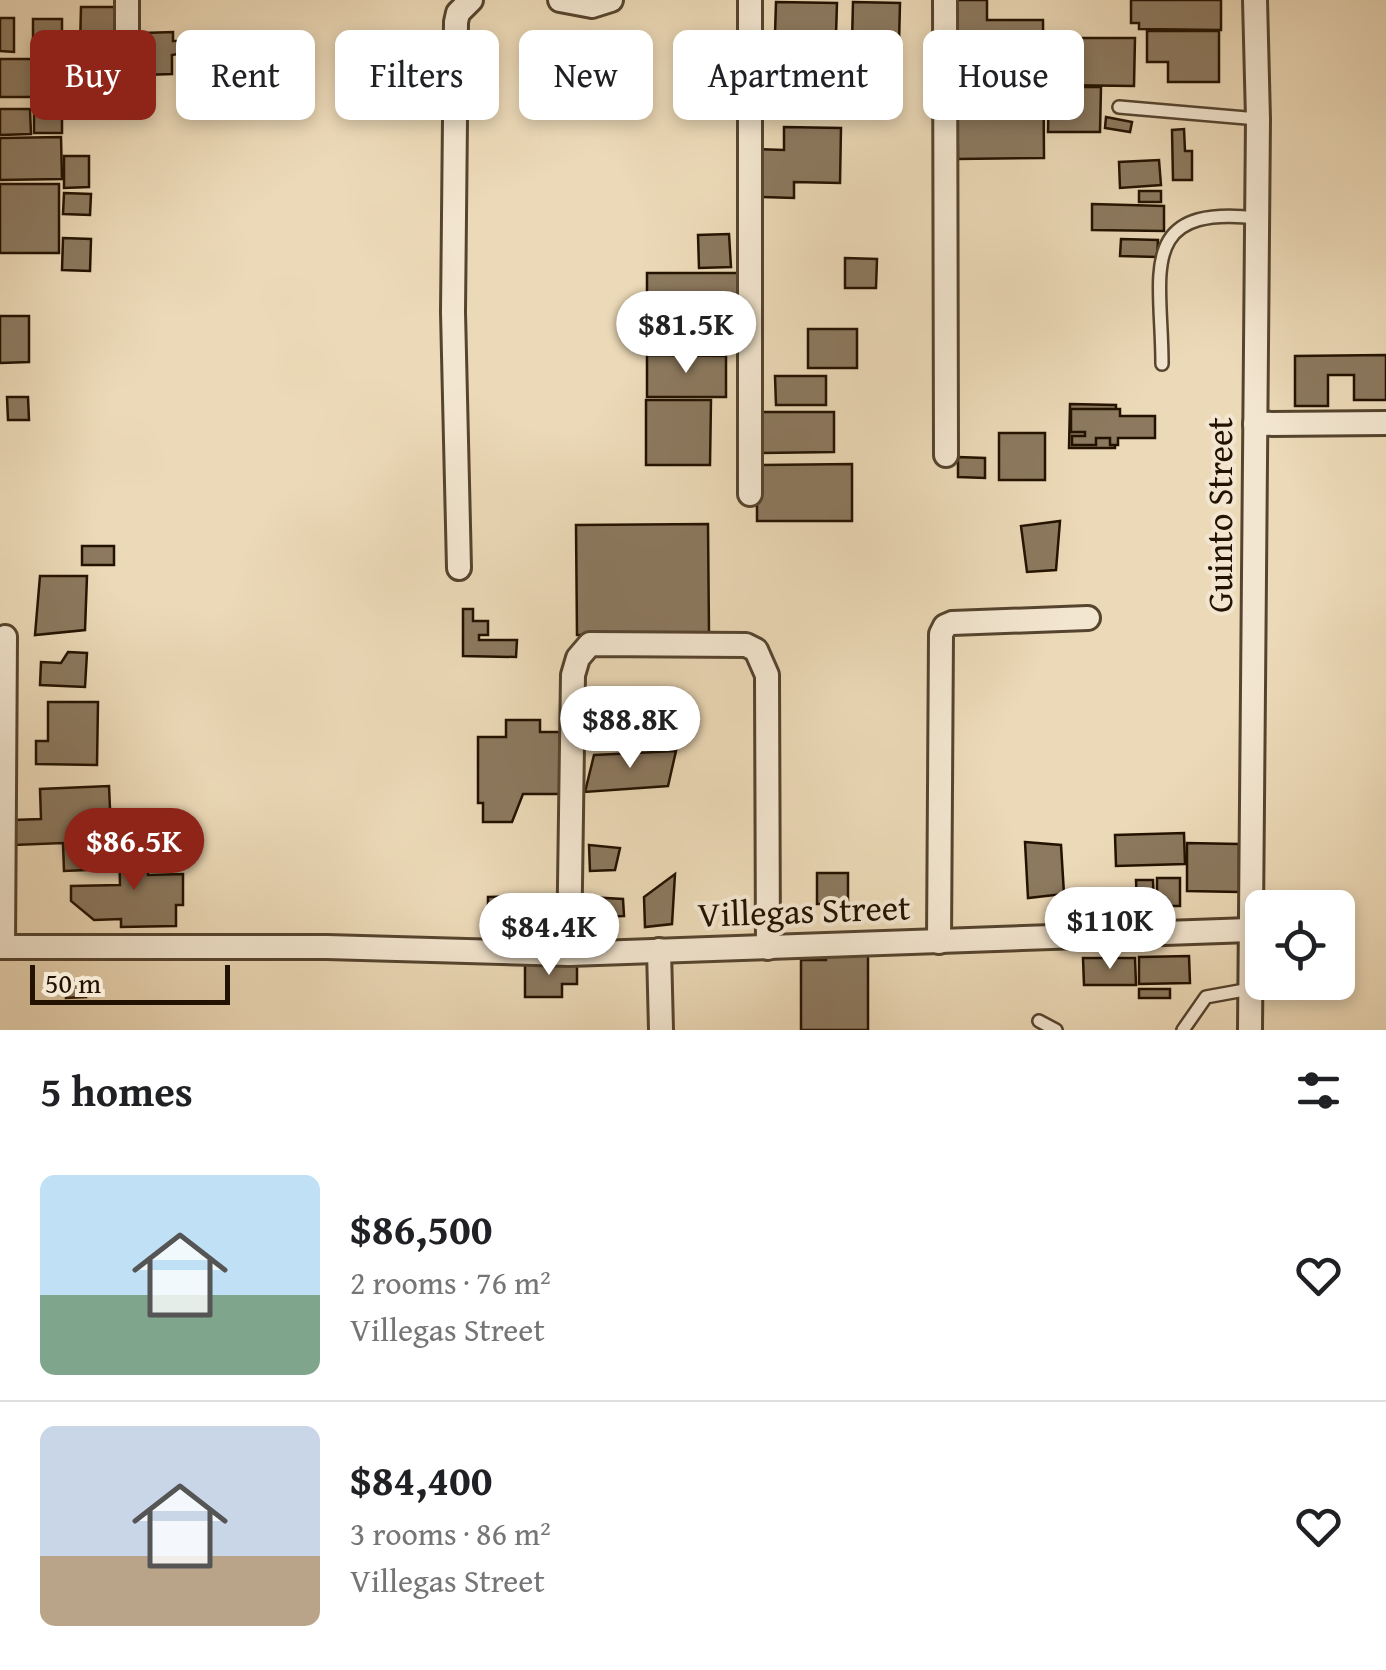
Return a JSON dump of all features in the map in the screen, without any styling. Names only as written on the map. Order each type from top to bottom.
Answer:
[{"type":"street","points":[[127,30],[128,0]]},
{"type":"street","points":[[459,568],[453,130],[456,22],[458,13],[471,0]]},
{"type":"street","points":[[560,0],[592,6],[611,0]]},
{"type":"street","points":[[750,0],[750,494]]},
{"type":"street","points":[[945,0],[946,455]]},
{"type":"street","name":"Guinto Street","points":[[1250,890],[1256,0]]},
{"type":"street","points":[[1256,424],[1386,423]]},
{"type":"street","points":[[939,942],[941,634],[952,623],[1088,618]]},
{"type":"street","points":[[1,948],[5,637]]},
{"type":"street","points":[[569,954],[573,675],[578,658],[590,644],[618,643],[746,645],[756,650],[763,661],[768,706],[768,948]]},
{"type":"street","name":"Villegas Street","points":[[1,948],[327,946],[569,954],[1245,930]]},
{"type":"street","points":[[659,950],[661,1030]]},
{"type":"street","name":"Guinto Street","points":[[1250,1000],[1250,1030]]},
{"type":"lane","points":[[1119,107],[1258,119]]},
{"type":"lane","points":[[1162,364],[1162,252],[1172,234],[1196,218],[1224,214],[1257,218]]},
{"type":"lane","points":[[1182,1030],[1206,997],[1245,991]]},
{"type":"lane","points":[[1039,1021],[1056,1030]]},
{"type":"building","points":[[956,0],[987,0],[987,20],[1043,20],[1043,30],[956,30]]},
{"type":"building","points":[[1131,0],[1221,0],[1221,30],[1139,29],[1139,23],[1131,23]]},
{"type":"building","points":[[776,2],[837,3],[836,30],[775,30]]},
{"type":"building","points":[[853,2],[900,3],[899,30],[852,30]]},
{"type":"building","points":[[81,7],[118,7],[117,30],[80,30]]},
{"type":"building","points":[[0,18],[14,18],[14,52],[0,51]]},
{"type":"building","points":[[33,19],[62,19],[62,30],[33,30]]},
{"type":"building","points":[[1147,31],[1219,31],[1219,82],[1168,82],[1168,62],[1147,62]]},
{"type":"building","points":[[173,32],[176,54],[172,55],[172,74],[156,75],[156,33]]},
{"type":"building","points":[[1084,38],[1135,38],[1134,86],[1084,85]]},
{"type":"building","points":[[0,59],[30,59],[30,97],[0,97]]},
{"type":"building","points":[[1084,87],[1101,87],[1100,132],[1048,132],[1048,120],[1084,120]]},
{"type":"building","points":[[0,109],[30,109],[31,134],[0,135]]},
{"type":"building","points":[[1106,117],[1132,122],[1130,132],[1105,128]]},
{"type":"building","points":[[34,120],[62,120],[62,133],[34,133]]},
{"type":"building","points":[[958,120],[1044,120],[1044,158],[958,159]]},
{"type":"building","points":[[784,127],[841,128],[840,183],[794,182],[794,198],[760,197],[754,149],[784,150]]},
{"type":"building","points":[[1184,129],[1185,151],[1192,151],[1192,180],[1173,180],[1172,130]]},
{"type":"building","points":[[61,137],[62,179],[0,180],[0,138]]},
{"type":"building","points":[[64,156],[89,156],[89,187],[64,188]]},
{"type":"building","points":[[1159,160],[1161,185],[1120,188],[1119,162]]},
{"type":"building","points":[[0,184],[59,184],[59,253],[0,253]]},
{"type":"building","points":[[1139,191],[1161,191],[1161,202],[1139,202]]},
{"type":"building","points":[[64,193],[91,194],[90,215],[63,214]]},
{"type":"building","points":[[1092,204],[1164,206],[1164,231],[1092,230]]},
{"type":"building","points":[[729,234],[731,267],[699,268],[698,235]]},
{"type":"building","points":[[63,238],[91,239],[90,271],[62,270]]},
{"type":"building","points":[[1121,239],[1158,240],[1157,257],[1120,256]]},
{"type":"building","points":[[845,258],[877,259],[876,288],[845,288]]},
{"type":"building","points":[[647,273],[739,273],[739,314],[647,314]]},
{"type":"building","points":[[0,316],[29,316],[29,362],[0,363]]},
{"type":"building","points":[[687,317],[735,317],[735,351],[687,351]]},
{"type":"building","points":[[808,329],[857,329],[857,368],[808,368]]},
{"type":"building","points":[[647,355],[726,356],[726,397],[647,397]]},
{"type":"building","points":[[1386,355],[1386,400],[1354,400],[1354,375],[1328,375],[1328,406],[1295,406],[1295,356]]},
{"type":"building","points":[[775,376],[826,376],[826,405],[776,405]]},
{"type":"building","points":[[7,397],[28,397],[29,420],[8,420]]},
{"type":"building","points":[[646,400],[711,400],[710,465],[646,465]]},
{"type":"building","points":[[1070,404],[1116,405],[1115,448],[1069,448]]},
{"type":"building","points":[[1071,409],[1120,409],[1120,416],[1155,416],[1155,438],[1118,438],[1118,445],[1110,445],[1110,438],[1096,438],[1096,445],[1072,445],[1072,436],[1085,436],[1085,432],[1071,432]]},
{"type":"building","points":[[753,412],[834,412],[834,452],[753,453]]},
{"type":"building","points":[[999,433],[1045,433],[1045,480],[999,480]]},
{"type":"building","points":[[958,457],[985,458],[985,478],[958,477]]},
{"type":"building","points":[[852,464],[852,521],[757,521],[757,465]]},
{"type":"building","points":[[1060,521],[1056,570],[1027,572],[1021,526]]},
{"type":"building","points":[[708,524],[709,633],[577,635],[576,525]]},
{"type":"building","points":[[82,546],[114,546],[114,565],[82,565]]},
{"type":"building","points":[[40,576],[87,576],[85,630],[35,635]]},
{"type":"building","points":[[463,609],[473,609],[473,621],[488,621],[488,635],[479,635],[479,640],[517,640],[516,657],[463,656]]},
{"type":"building","points":[[68,652],[87,653],[85,687],[40,685],[41,662],[61,663]]},
{"type":"building","points":[[48,702],[98,702],[97,765],[36,764],[36,741],[48,741]]},
{"type":"building","points":[[506,720],[540,720],[540,732],[566,732],[566,794],[523,794],[512,822],[483,822],[483,803],[478,803],[478,737],[506,737]]},
{"type":"building","points":[[676,751],[668,786],[585,792],[594,755]]},
{"type":"building","points":[[109,786],[112,854],[95,855],[87,870],[64,871],[63,843],[14,845],[13,820],[41,819],[40,789]]},
{"type":"building","points":[[1184,833],[1185,864],[1116,866],[1115,835]]},
{"type":"building","points":[[147,842],[148,875],[183,874],[183,905],[176,905],[176,926],[121,927],[121,919],[94,920],[71,901],[71,886],[120,885],[119,843]]},
{"type":"building","points":[[1025,842],[1061,845],[1064,894],[1028,898]]},
{"type":"building","points":[[1187,843],[1239,844],[1239,892],[1187,891]]},
{"type":"building","points":[[589,845],[620,848],[615,870],[590,871]]},
{"type":"building","points":[[817,873],[848,873],[848,904],[817,904]]},
{"type":"building","points":[[675,874],[672,924],[645,927],[644,897]]},
{"type":"building","points":[[1157,878],[1180,878],[1180,906],[1157,906]]},
{"type":"building","points":[[1136,880],[1153,880],[1154,906],[1137,906]]},
{"type":"building","points":[[536,896],[537,930],[488,930],[488,897]]},
{"type":"building","points":[[588,897],[623,899],[624,916],[589,917]]},
{"type":"building","points":[[826,954],[868,954],[868,1030],[801,1030],[801,960],[826,960]]},
{"type":"building","points":[[1189,956],[1190,983],[1139,984],[1139,957]]},
{"type":"building","points":[[1083,958],[1135,958],[1136,985],[1084,985]]},
{"type":"building","points":[[525,962],[577,962],[577,984],[562,984],[562,997],[525,997]]},
{"type":"building","points":[[66,981],[85,981],[86,997],[66,998]]},
{"type":"building","points":[[1139,989],[1170,989],[1170,998],[1139,998]]}]
